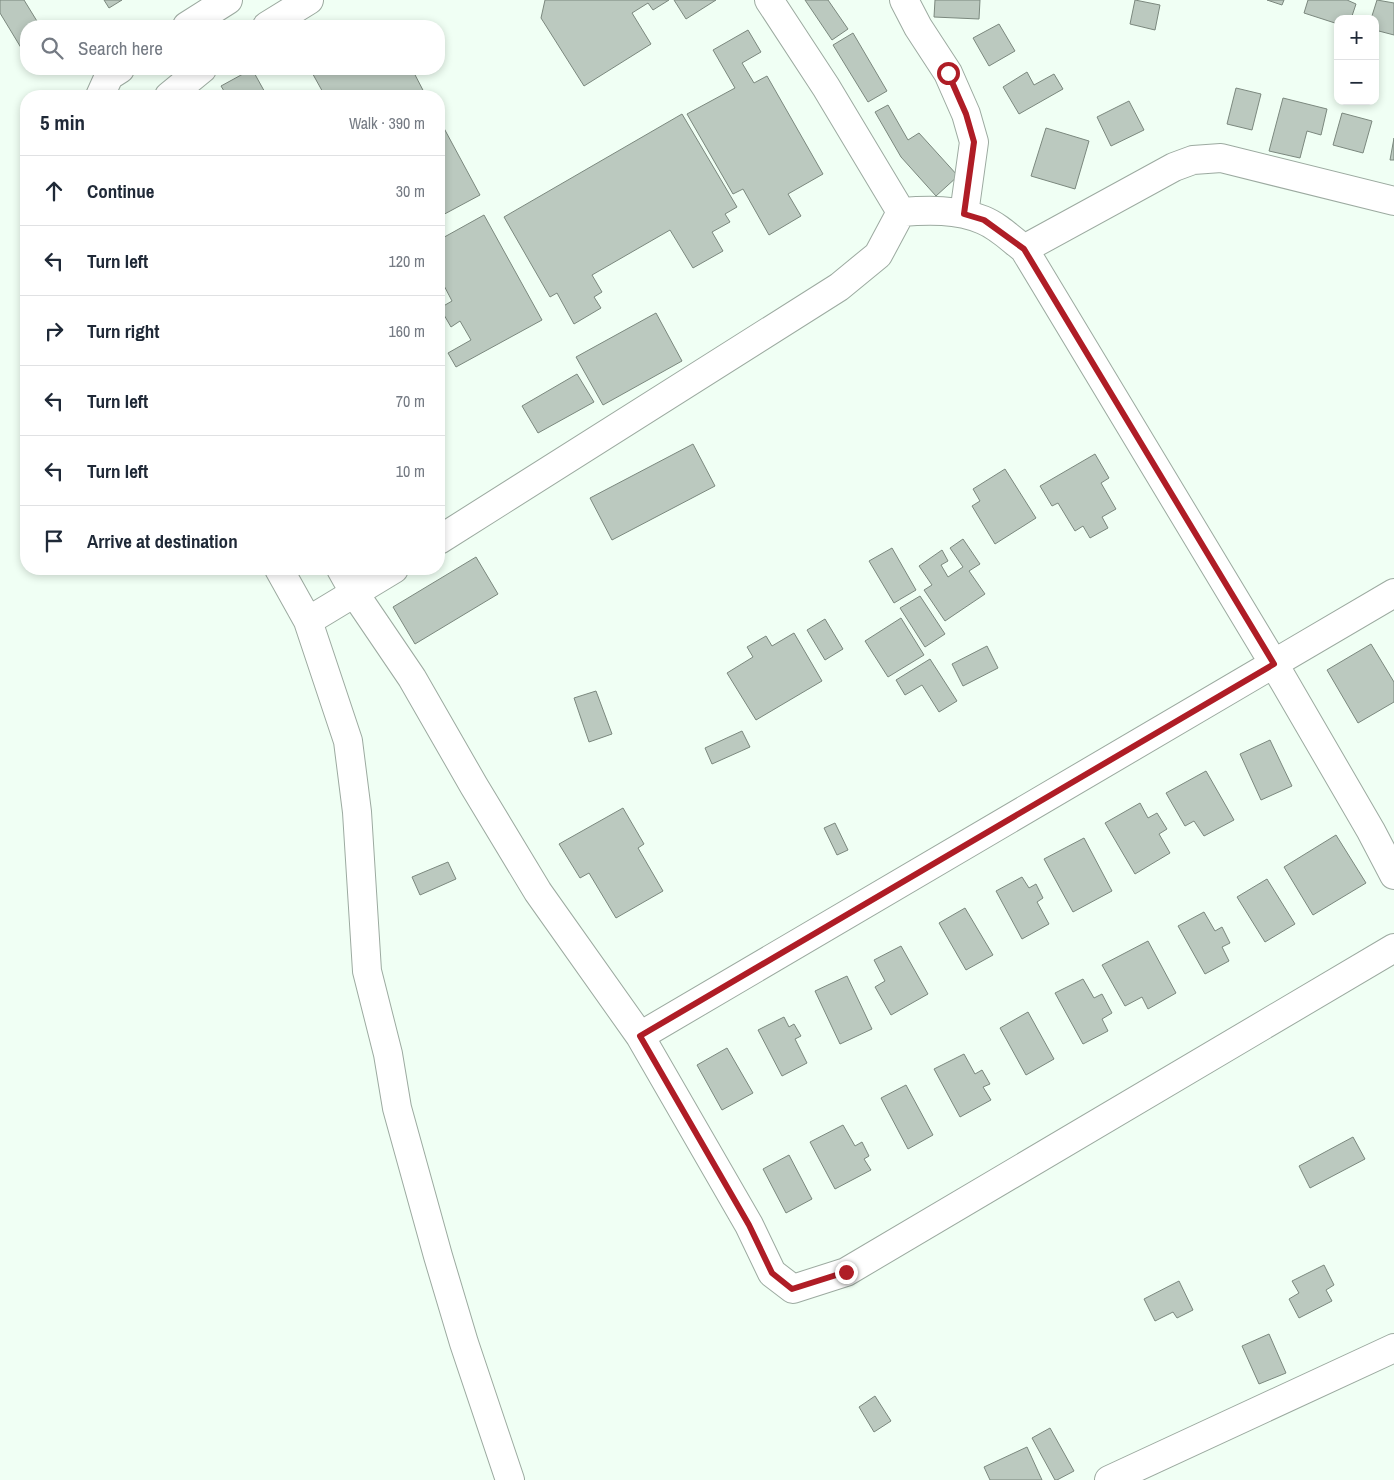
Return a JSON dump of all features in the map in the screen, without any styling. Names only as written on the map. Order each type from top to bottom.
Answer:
[{"type":"street","points":[[196,20],[228,0]]},
{"type":"street","points":[[277,20],[309,0]]},
{"type":"street","points":[[769,0],[826,87],[901,212]]},
{"type":"street","points":[[904,0],[918,27],[948,73],[966,114],[974,142],[964,214]]},
{"type":"street","points":[[103,90],[111,75]]},
{"type":"street","points":[[176,90],[195,75]]},
{"type":"street","points":[[1024,249],[1174,167],[1193,160],[1221,158],[1394,201]]},
{"type":"street","points":[[901,212],[925,210],[964,214],[984,220],[1024,249],[1274,664],[1371,831],[1394,875]]},
{"type":"street","points":[[445,536],[839,287],[878,255],[901,212]]},
{"type":"street","points":[[282,575],[308,621],[348,741],[357,812],[367,971],[388,1054],[397,1108],[440,1265],[510,1480]]},
{"type":"street","points":[[344,575],[355,594],[412,678],[538,892],[640,1036],[749,1225],[772,1273],[792,1289],[846,1272],[1394,948]]},
{"type":"street","points":[[308,621],[385,575]]},
{"type":"street","points":[[640,1036],[1394,593]]},
{"type":"street","points":[[1109,1480],[1394,1348]]},
{"type":"building","points":[[0,0],[24,0],[36,20],[20,20],[20,46],[0,13]]},
{"type":"building","points":[[104,0],[122,0],[109,8]]},
{"type":"building","points":[[545,0],[669,0],[653,10],[648,3],[632,13],[651,44],[584,86],[541,18]]},
{"type":"building","points":[[674,0],[716,0],[686,19]]},
{"type":"building","points":[[805,0],[828,0],[848,29],[832,40]]},
{"type":"building","points":[[935,0],[980,0],[979,19],[934,17]]},
{"type":"building","points":[[1135,0],[1160,5],[1155,30],[1130,24]]},
{"type":"building","points":[[1267,0],[1284,0],[1282,5]]},
{"type":"building","points":[[1308,0],[1347,0],[1356,4],[1352,15],[1334,15],[1334,23],[1304,13]]},
{"type":"building","points":[[1377,0],[1394,3],[1394,35],[1379,31],[1379,15],[1372,15]]},
{"type":"building","points":[[999,24],[1015,51],[989,66],[973,38]]},
{"type":"building","points":[[748,30],[761,52],[742,63],[754,83],[767,76],[823,174],[788,194],[801,216],[769,235],[743,189],[733,194],[687,114],[735,88],[713,50]]},
{"type":"building","points":[[853,33],[887,91],[868,102],[833,45]]},
{"type":"building","points":[[1027,72],[1034,85],[1054,74],[1063,89],[1019,114],[1003,87]]},
{"type":"building","points":[[241,75],[255,75],[264,90],[223,90],[221,86]]},
{"type":"building","points":[[313,75],[415,75],[423,90],[322,90]]},
{"type":"building","points":[[1236,88],[1261,94],[1252,130],[1227,124]]},
{"type":"building","points":[[1283,98],[1327,109],[1321,135],[1307,131],[1300,158],[1269,151]]},
{"type":"building","points":[[1129,101],[1144,130],[1111,146],[1097,117]]},
{"type":"building","points":[[888,105],[908,140],[919,133],[958,176],[936,196],[901,157],[875,112]]},
{"type":"building","points":[[1342,113],[1372,121],[1363,153],[1333,145]]},
{"type":"building","points":[[682,114],[737,207],[725,214],[730,222],[712,232],[723,251],[693,268],[670,230],[592,275],[602,292],[594,297],[601,308],[574,324],[557,293],[550,297],[504,217]]},
{"type":"building","points":[[1046,128],[1089,141],[1075,189],[1031,176]]},
{"type":"building","points":[[445,130],[480,195],[445,214]]},
{"type":"building","points":[[1394,138],[1394,160],[1390,160]]},
{"type":"building","points":[[484,215],[542,320],[456,367],[448,353],[471,340],[460,321],[451,327],[445,317],[445,305],[452,301],[445,288],[445,237]]},
{"type":"building","points":[[656,313],[682,361],[603,405],[576,357]]},
{"type":"building","points":[[577,374],[594,402],[538,433],[522,406]]},
{"type":"building","points":[[693,444],[715,486],[612,540],[590,498]]},
{"type":"building","points":[[1095,454],[1109,478],[1101,483],[1116,509],[1102,517],[1108,528],[1090,538],[1083,526],[1075,531],[1058,503],[1052,506],[1040,486]]},
{"type":"building","points":[[1005,469],[1036,518],[995,544],[972,506],[980,501],[973,489]]},
{"type":"building","points":[[963,539],[980,564],[969,571],[985,594],[945,621],[924,590],[932,585],[919,566],[942,550],[948,561],[941,565],[948,577],[963,567],[950,548]]},
{"type":"building","points":[[892,548],[916,590],[894,603],[869,561]]},
{"type":"building","points":[[476,557],[498,594],[415,644],[393,607]]},
{"type":"building","points":[[920,596],[945,634],[925,647],[900,608]]},
{"type":"building","points":[[901,618],[924,655],[888,677],[865,641]]},
{"type":"building","points":[[825,619],[843,649],[825,660],[807,630]]},
{"type":"building","points":[[794,633],[822,681],[756,720],[727,673],[753,657],[747,647],[766,636],[772,646]]},
{"type":"building","points":[[1371,644],[1394,682],[1394,702],[1358,723],[1327,670]]},
{"type":"building","points":[[987,646],[998,668],[963,686],[952,664]]},
{"type":"building","points":[[930,659],[957,701],[939,712],[922,685],[905,695],[896,680]]},
{"type":"building","points":[[596,691],[612,734],[589,742],[574,698]]},
{"type":"building","points":[[742,731],[750,747],[712,764],[705,748]]},
{"type":"building","points":[[1270,740],[1292,786],[1261,800],[1240,754]]},
{"type":"building","points":[[1206,771],[1234,820],[1204,836],[1194,821],[1185,826],[1166,793]]},
{"type":"building","points":[[1140,803],[1148,818],[1157,813],[1167,829],[1159,834],[1170,853],[1135,874],[1105,823]]},
{"type":"building","points":[[623,808],[644,844],[638,848],[663,891],[616,918],[589,873],[580,878],[559,844]]},
{"type":"building","points":[[835,823],[848,850],[837,855],[824,828]]},
{"type":"building","points":[[1336,835],[1366,883],[1313,915],[1284,867]]},
{"type":"building","points":[[1084,838],[1112,891],[1073,912],[1044,859]]},
{"type":"building","points":[[448,862],[456,879],[420,895],[412,877]]},
{"type":"building","points":[[1022,877],[1029,888],[1036,884],[1043,898],[1037,902],[1049,924],[1022,939],[996,891]]},
{"type":"building","points":[[1267,879],[1295,924],[1265,942],[1237,897]]},
{"type":"building","points":[[965,908],[993,955],[966,970],[939,923]]},
{"type":"building","points":[[1204,912],[1215,931],[1222,927],[1230,943],[1222,947],[1229,961],[1205,974],[1178,926]]},
{"type":"building","points":[[1148,941],[1176,993],[1148,1009],[1142,997],[1125,1006],[1102,965]]},
{"type":"building","points":[[901,946],[928,994],[891,1015],[875,987],[885,981],[874,960]]},
{"type":"building","points":[[847,976],[872,1029],[840,1044],[815,991]]},
{"type":"building","points":[[1083,979],[1094,998],[1102,994],[1112,1013],[1102,1019],[1108,1031],[1083,1044],[1055,993]]},
{"type":"building","points":[[1028,1012],[1054,1059],[1026,1075],[1000,1028]]},
{"type":"building","points":[[784,1017],[789,1027],[794,1024],[801,1036],[795,1039],[807,1063],[782,1076],[758,1030]]},
{"type":"building","points":[[727,1048],[753,1093],[722,1110],[697,1065]]},
{"type":"building","points":[[964,1054],[975,1074],[982,1070],[990,1084],[983,1087],[991,1100],[960,1117],[934,1069]]},
{"type":"building","points":[[906,1085],[933,1135],[908,1149],[881,1098]]},
{"type":"building","points":[[843,1125],[855,1146],[862,1142],[869,1156],[864,1159],[871,1170],[835,1189],[810,1142]]},
{"type":"building","points":[[1353,1137],[1365,1159],[1310,1188],[1299,1166]]},
{"type":"building","points":[[789,1155],[812,1199],[786,1213],[763,1169]]},
{"type":"building","points":[[1324,1265],[1334,1285],[1326,1290],[1332,1301],[1299,1318],[1289,1299],[1299,1293],[1292,1281]]},
{"type":"building","points":[[1179,1281],[1193,1310],[1177,1318],[1173,1312],[1155,1321],[1144,1299]]},
{"type":"building","points":[[1269,1334],[1286,1373],[1259,1384],[1242,1346]]},
{"type":"building","points":[[875,1396],[891,1421],[874,1432],[859,1407]]},
{"type":"building","points":[[1050,1428],[1074,1471],[1057,1480],[1055,1480],[1032,1438]]},
{"type":"building","points":[[1027,1447],[1042,1480],[990,1480],[984,1467]]},
{"type":"route","points":[[846,1272],[792,1289],[772,1273],[749,1225],[640,1036],[1274,664],[1024,249],[984,220],[964,214],[974,142],[966,114],[948,73]]}]
